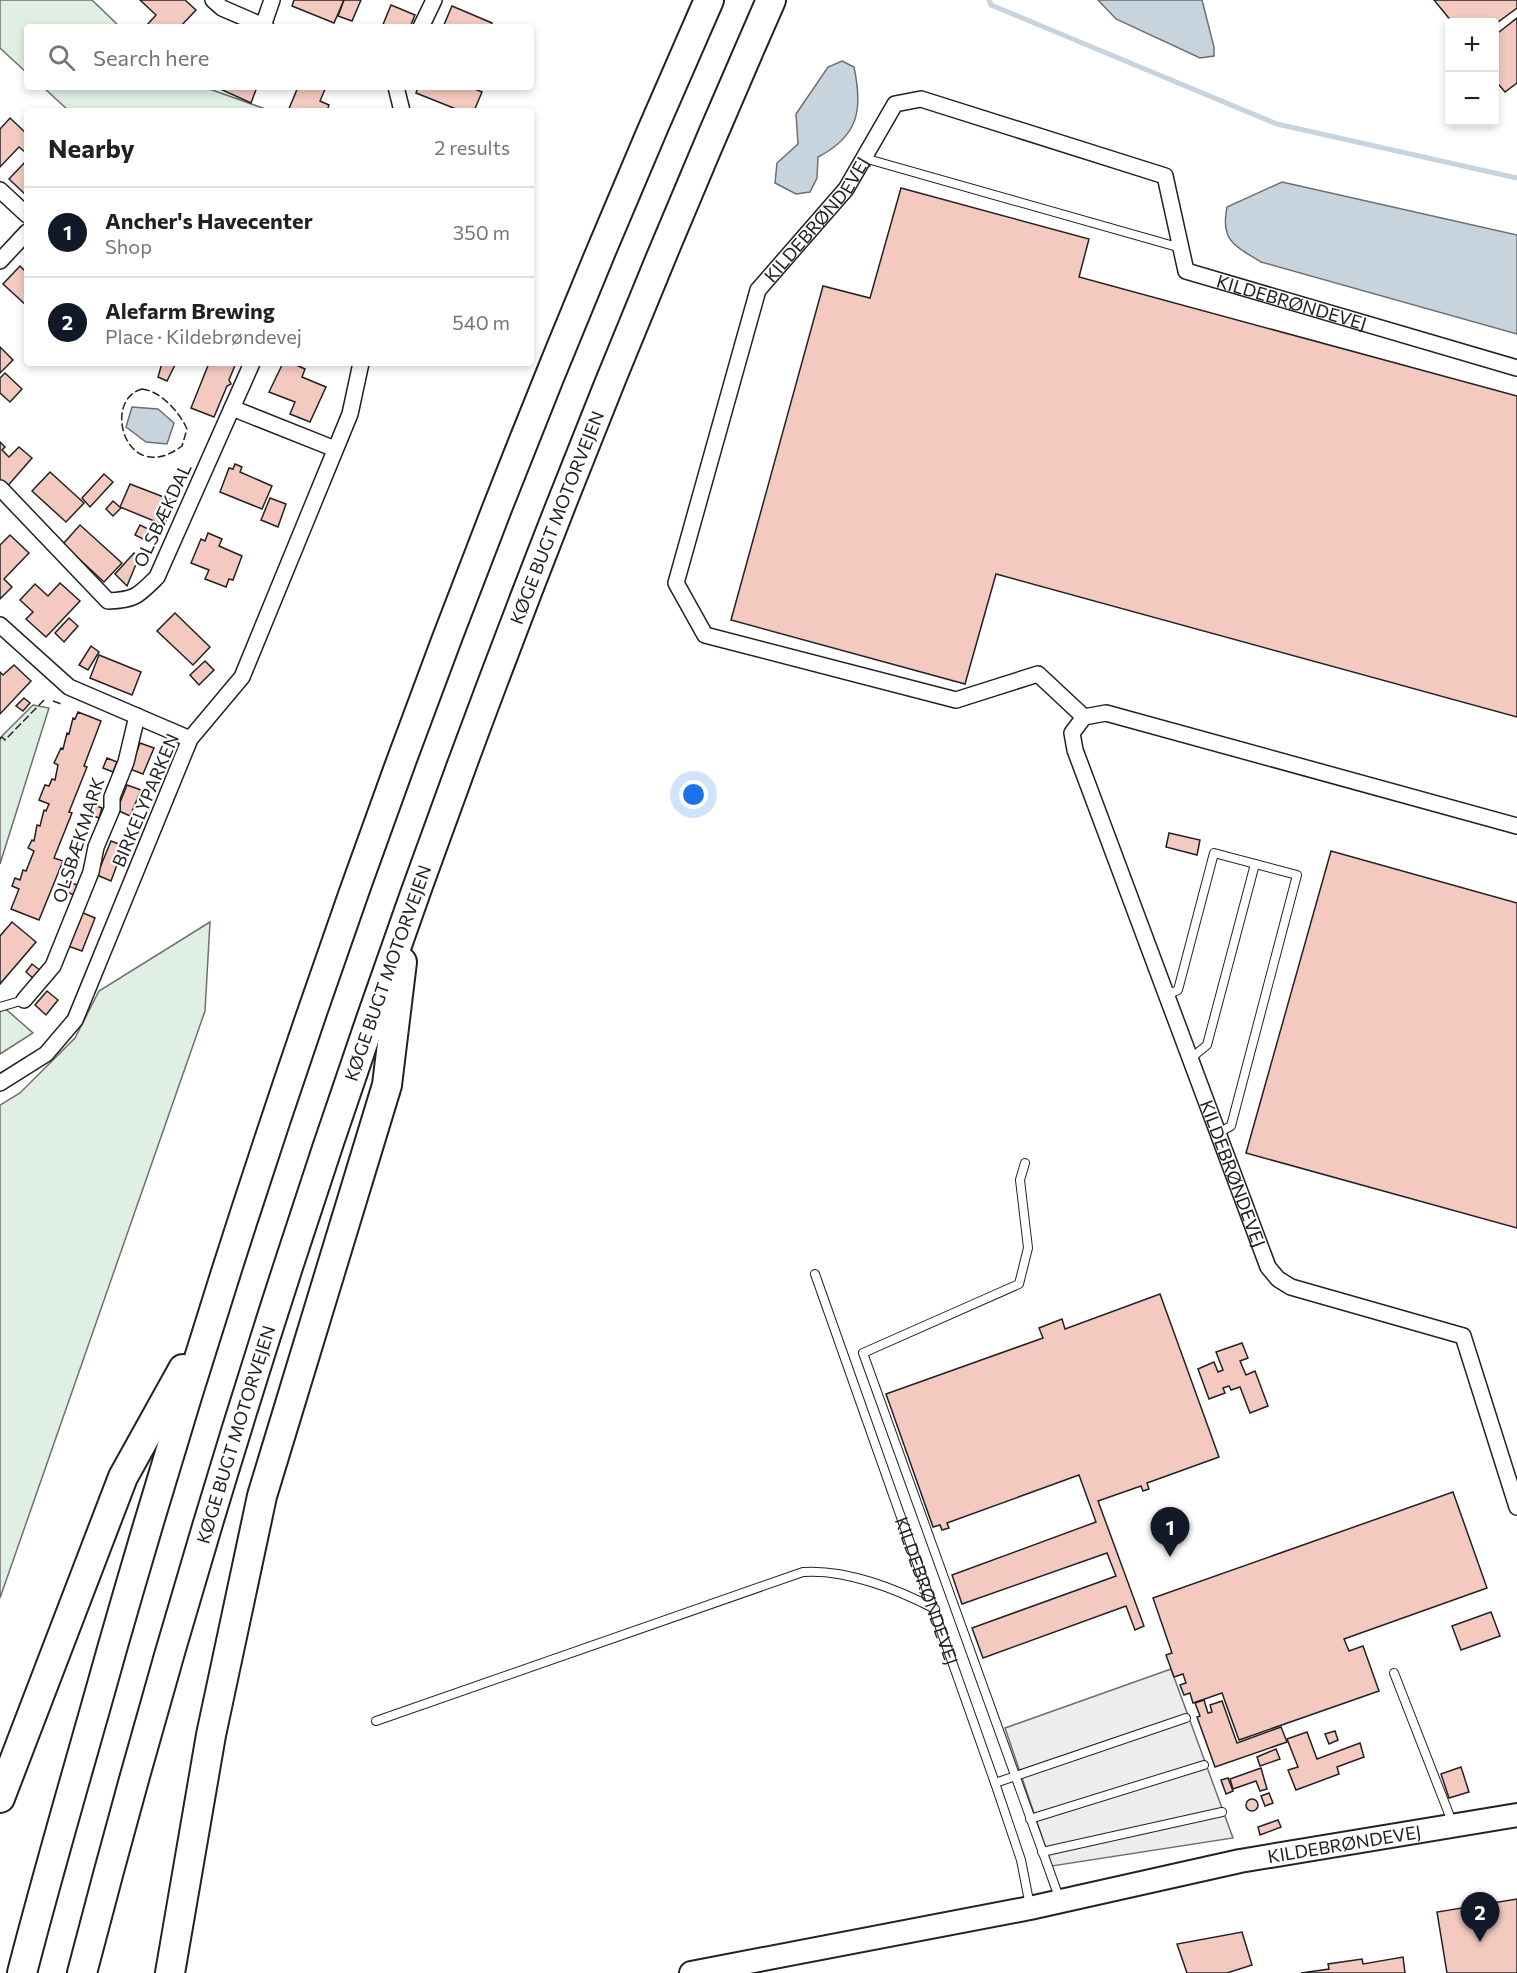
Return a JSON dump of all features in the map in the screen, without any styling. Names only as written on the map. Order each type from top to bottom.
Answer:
[{"type":"highway","points":[[22,1973],[143,1541],[210,1320],[356,885],[451,626],[531,420],[650,132],[709,0]]},
{"type":"highway","name":"KØGE BUGT MOTORVEJEN","points":[[82,1973],[125,1808],[259,1353],[343,1097],[408,910],[501,653],[585,441],[700,161],[771,0]]},
{"type":"highway","points":[[170,1973],[211,1735],[262,1496],[387,1085],[408,910]]},
{"type":"highway","points":[[0,1798],[123,1477],[210,1320]]},
{"type":"street","points":[[213,0],[222,8],[259,24]]},
{"type":"street","points":[[265,24],[272,0]]},
{"type":"street","points":[[423,24],[434,0]]},
{"type":"street","points":[[397,90],[401,108]]},
{"type":"street","name":"KILDEBRØNDEVEJ","points":[[1517,368],[1186,271],[1165,176],[921,99],[895,104],[846,189],[758,290],[676,584],[705,635],[956,700],[1038,674],[1084,717],[1072,733],[1075,750],[1268,1267],[1278,1279],[1292,1287],[1463,1336],[1517,1507]]},
{"type":"street","points":[[0,190],[24,212]]},
{"type":"street","points":[[0,261],[24,235]]},
{"type":"street","name":"OLSBÆKDAL","points":[[0,488],[108,601],[129,600],[138,596],[157,577],[251,366]]},
{"type":"street","name":"BIRKELYPARKEN","points":[[0,1083],[46,1054],[75,1020],[190,739],[242,677],[350,414],[361,366]]},
{"type":"street","points":[[232,408],[335,449]]},
{"type":"street","points":[[0,625],[58,680],[190,739]]},
{"type":"street","points":[[1084,717],[1106,712],[1517,826]]},
{"type":"street","name":"OLSBÆKMARK","points":[[24,1000],[53,966],[91,872],[96,847],[112,808],[111,797],[126,762],[137,716]]},
{"type":"street","name":"KILDEBRØNDEVEJ","points":[[691,1973],[1030,1908],[1240,1861],[1517,1815]]},
{"type":"lane","points":[[864,158],[1181,248]]},
{"type":"lane","points":[[1167,995],[1179,990],[1214,854],[1297,875],[1231,1126],[1218,1133]]},
{"type":"lane","points":[[1190,1059],[1207,1046],[1255,864]]},
{"type":"lane","points":[[0,1007],[24,1000]]},
{"type":"lane","points":[[1025,1163],[1020,1180],[1028,1248],[1019,1284],[862,1353],[1060,1901]]},
{"type":"lane","name":"KILDEBRØNDEVEJ","points":[[815,1274],[995,1783],[1021,1860],[1030,1908]]},
{"type":"lane","points":[[376,1721],[803,1572],[832,1573],[914,1598],[935,1609]]},
{"type":"lane","points":[[1394,1673],[1449,1814],[1450,1826]]},
{"type":"lane","points":[[995,1783],[1014,1774],[1186,1719]]},
{"type":"lane","points":[[1030,1819],[1204,1765]]},
{"type":"lane","points":[[1042,1852],[1222,1812]]},
{"type":"green space","points":[[0,0],[92,0],[117,24],[24,24],[24,70],[0,48]]},
{"type":"green space","points":[[46,90],[212,90],[263,108],[66,108]]},
{"type":"green space","points":[[33,705],[49,708],[0,864],[0,738]]},
{"type":"green space","points":[[210,922],[205,1011],[0,1598],[0,1105],[20,1093],[75,1038],[99,991]]},
{"type":"green space","points":[[0,1004],[33,1033],[0,1054]]},
{"type":"shaded area","points":[[1098,0],[1202,0],[1214,47],[1214,56],[1200,58],[1116,19]]},
{"type":"shaded area","points":[[842,61],[854,67],[858,96],[855,120],[842,140],[818,157],[817,178],[810,192],[796,194],[775,183],[777,163],[798,144],[796,114],[828,67]]},
{"type":"shaded area","points":[[1282,182],[1517,235],[1517,334],[1261,262],[1237,247],[1226,228],[1227,207]]},
{"type":"shaded area","points":[[132,407],[158,409],[174,423],[167,444],[146,442],[126,427]]},
{"type":"shaded area","points":[[1171,1669],[1233,1838],[1052,1866],[1005,1728]]},
{"type":"building","points":[[140,0],[185,0],[196,10],[183,24],[148,24],[156,15]]},
{"type":"building","points":[[294,0],[344,0],[334,23],[292,6]]},
{"type":"building","points":[[344,0],[361,0],[352,21],[338,16]]},
{"type":"building","points":[[1434,0],[1517,0],[1517,8],[1499,21],[1499,18],[1449,18]]},
{"type":"building","points":[[391,5],[415,15],[411,24],[383,24]]},
{"type":"building","points":[[452,6],[492,23],[492,24],[444,24]]},
{"type":"building","points":[[1517,18],[1517,83],[1505,92],[1499,85],[1499,32]]},
{"type":"building","points":[[222,90],[256,90],[251,103]]},
{"type":"building","points":[[297,90],[325,90],[320,101],[329,105],[328,108],[289,108]]},
{"type":"building","points":[[417,90],[477,90],[482,92],[475,108],[454,108],[416,93]]},
{"type":"building","points":[[10,118],[24,131],[24,151],[19,147],[0,167],[0,129]]},
{"type":"building","points":[[24,163],[24,193],[9,179]]},
{"type":"building","points":[[901,188],[1089,239],[1079,277],[1517,396],[1517,717],[996,574],[965,684],[731,620],[823,286],[870,298]]},
{"type":"building","points":[[20,266],[24,270],[24,303],[3,284]]},
{"type":"building","points":[[0,347],[13,360],[0,373]]},
{"type":"building","points":[[161,366],[174,366],[167,381],[158,377]]},
{"type":"building","points":[[208,366],[235,366],[229,380],[231,384],[227,386],[214,417],[191,408]]},
{"type":"building","points":[[282,366],[298,366],[305,369],[302,377],[326,387],[310,422],[290,414],[295,402],[269,392]]},
{"type":"building","points":[[5,373],[22,389],[10,402],[0,393],[0,378]]},
{"type":"building","points":[[0,442],[5,447],[2,450],[9,457],[19,447],[32,458],[5,489],[0,485]]},
{"type":"building","points":[[235,464],[242,467],[240,472],[272,486],[262,509],[220,492],[229,468],[233,469]]},
{"type":"building","points":[[50,472],[84,503],[66,522],[32,491]]},
{"type":"building","points":[[104,474],[113,482],[90,507],[82,498]]},
{"type":"building","points":[[130,484],[174,501],[164,525],[120,507]]},
{"type":"building","points":[[270,498],[286,504],[278,527],[261,520]]},
{"type":"building","points":[[113,501],[121,508],[113,516],[106,509]]},
{"type":"building","points":[[80,525],[122,563],[104,582],[63,544]]},
{"type":"building","points":[[140,525],[150,530],[145,540],[135,535]]},
{"type":"building","points":[[208,533],[222,539],[219,546],[242,556],[233,580],[229,579],[226,587],[205,579],[209,570],[191,563],[201,539],[205,541]]},
{"type":"building","points":[[10,535],[29,553],[4,579],[12,587],[0,599],[0,545]]},
{"type":"building","points":[[134,553],[139,557],[127,586],[115,574]]},
{"type":"building","points":[[60,583],[80,601],[46,637],[26,619],[33,612],[20,600],[35,584],[48,596]]},
{"type":"building","points":[[175,613],[210,647],[193,665],[157,631]]},
{"type":"building","points":[[69,618],[78,626],[64,642],[55,633]]},
{"type":"building","points":[[91,646],[99,652],[88,670],[79,665]]},
{"type":"building","points":[[99,655],[141,672],[132,695],[90,678]]},
{"type":"building","points":[[205,661],[214,670],[199,685],[190,675]]},
{"type":"building","points":[[14,665],[31,681],[0,714],[0,672],[3,675]]},
{"type":"building","points":[[24,698],[30,703],[23,711],[16,706]]},
{"type":"building","points":[[78,712],[101,721],[84,766],[87,767],[69,812],[72,813],[54,858],[63,861],[39,920],[11,909],[19,889],[12,886],[15,878],[20,880],[23,870],[26,871],[34,851],[28,848],[32,840],[34,841],[37,825],[40,826],[44,810],[46,811],[49,804],[39,800],[45,785],[49,786],[52,779],[55,780],[58,765],[54,763],[61,748],[63,749],[73,718],[75,719]]},
{"type":"building","points":[[140,743],[154,748],[143,774],[130,769]]},
{"type":"building","points":[[107,758],[117,762],[113,772],[103,768]]},
{"type":"building","points":[[127,785],[141,790],[130,816],[117,810]]},
{"type":"building","points":[[92,804],[102,808],[99,818],[88,814]]},
{"type":"building","points":[[1169,833],[1200,840],[1197,855],[1166,847]]},
{"type":"building","points":[[111,841],[124,846],[111,881],[97,875]]},
{"type":"building","points":[[1331,851],[1517,903],[1517,1228],[1246,1153]]},
{"type":"building","points":[[67,881],[77,885],[74,895],[64,891]]},
{"type":"building","points":[[81,912],[95,918],[82,951],[68,946]]},
{"type":"building","points":[[12,922],[36,942],[0,984],[0,936]]},
{"type":"building","points":[[32,964],[41,971],[34,979],[26,972]]},
{"type":"building","points":[[47,991],[58,1000],[46,1015],[35,1005]]},
{"type":"building","points":[[1160,1294],[1219,1457],[1147,1483],[1149,1489],[1143,1491],[1141,1486],[1098,1501],[1144,1626],[1135,1630],[1126,1606],[983,1658],[972,1628],[1116,1576],[1107,1553],[962,1604],[952,1575],[1096,1522],[1079,1475],[947,1523],[949,1528],[942,1530],[940,1525],[933,1527],[886,1394],[1043,1338],[1039,1328],[1062,1319],[1065,1329]]},
{"type":"building","points":[[1242,1343],[1248,1358],[1240,1361],[1246,1375],[1255,1371],[1268,1406],[1250,1413],[1240,1387],[1231,1390],[1229,1386],[1223,1388],[1225,1393],[1209,1399],[1198,1369],[1214,1362],[1218,1372],[1223,1370],[1216,1352]]},
{"type":"building","points":[[1453,1492],[1487,1588],[1344,1639],[1349,1651],[1363,1646],[1379,1691],[1239,1740],[1222,1693],[1193,1703],[1190,1693],[1184,1695],[1180,1685],[1186,1683],[1183,1674],[1174,1677],[1166,1655],[1172,1653],[1153,1598]]},
{"type":"building","points":[[1491,1612],[1500,1636],[1461,1650],[1452,1626]]},
{"type":"building","points":[[1204,1700],[1208,1713],[1212,1712],[1210,1705],[1222,1701],[1237,1743],[1281,1727],[1287,1742],[1215,1767],[1197,1717],[1200,1716],[1195,1703]]},
{"type":"building","points":[[1335,1731],[1338,1740],[1329,1744],[1325,1734]]},
{"type":"building","points":[[1307,1732],[1317,1759],[1360,1743],[1364,1757],[1337,1767],[1339,1774],[1296,1790],[1288,1770],[1298,1767],[1287,1739]]},
{"type":"building","points":[[1276,1749],[1280,1759],[1260,1766],[1257,1757]]},
{"type":"building","points":[[1461,1767],[1469,1792],[1449,1798],[1441,1774]]},
{"type":"building","points":[[1261,1768],[1267,1789],[1260,1791],[1256,1781],[1233,1789],[1230,1779]]},
{"type":"building","points":[[1228,1778],[1233,1791],[1226,1794],[1221,1780]]},
{"type":"building","points":[[1269,1793],[1273,1803],[1265,1806],[1261,1796]]},
{"type":"building","points":[[1252,1799],[1258,1805],[1252,1811],[1246,1805]]},
{"type":"building","points":[[1278,1820],[1281,1827],[1260,1835],[1258,1827]]},
{"type":"building","points":[[1517,1899],[1517,1973],[1447,1973],[1437,1912]]},
{"type":"building","points":[[1242,1932],[1252,1965],[1227,1973],[1187,1973],[1177,1944]]},
{"type":"building","points":[[1403,1957],[1405,1973],[1301,1973],[1329,1969],[1328,1964],[1362,1959],[1363,1964]]},
{"type":"waterway","points":[[989,0],[991,5],[1277,124],[1517,178]]},
{"type":"fence","points":[[142,389],[163,398],[180,416],[187,429],[182,446],[163,456],[146,456],[134,449],[126,437],[122,423],[123,408],[130,396],[142,389]]},
{"type":"fence","points":[[0,739],[2,737],[5,740],[44,700]]},
{"type":"fence","points":[[53,701],[61,704]]},
{"type":"place","name":"Ancher's Havecenter","points":[[1170,1557]]},
{"type":"place","name":"Alefarm Brewing","points":[[1480,1942]]}]
